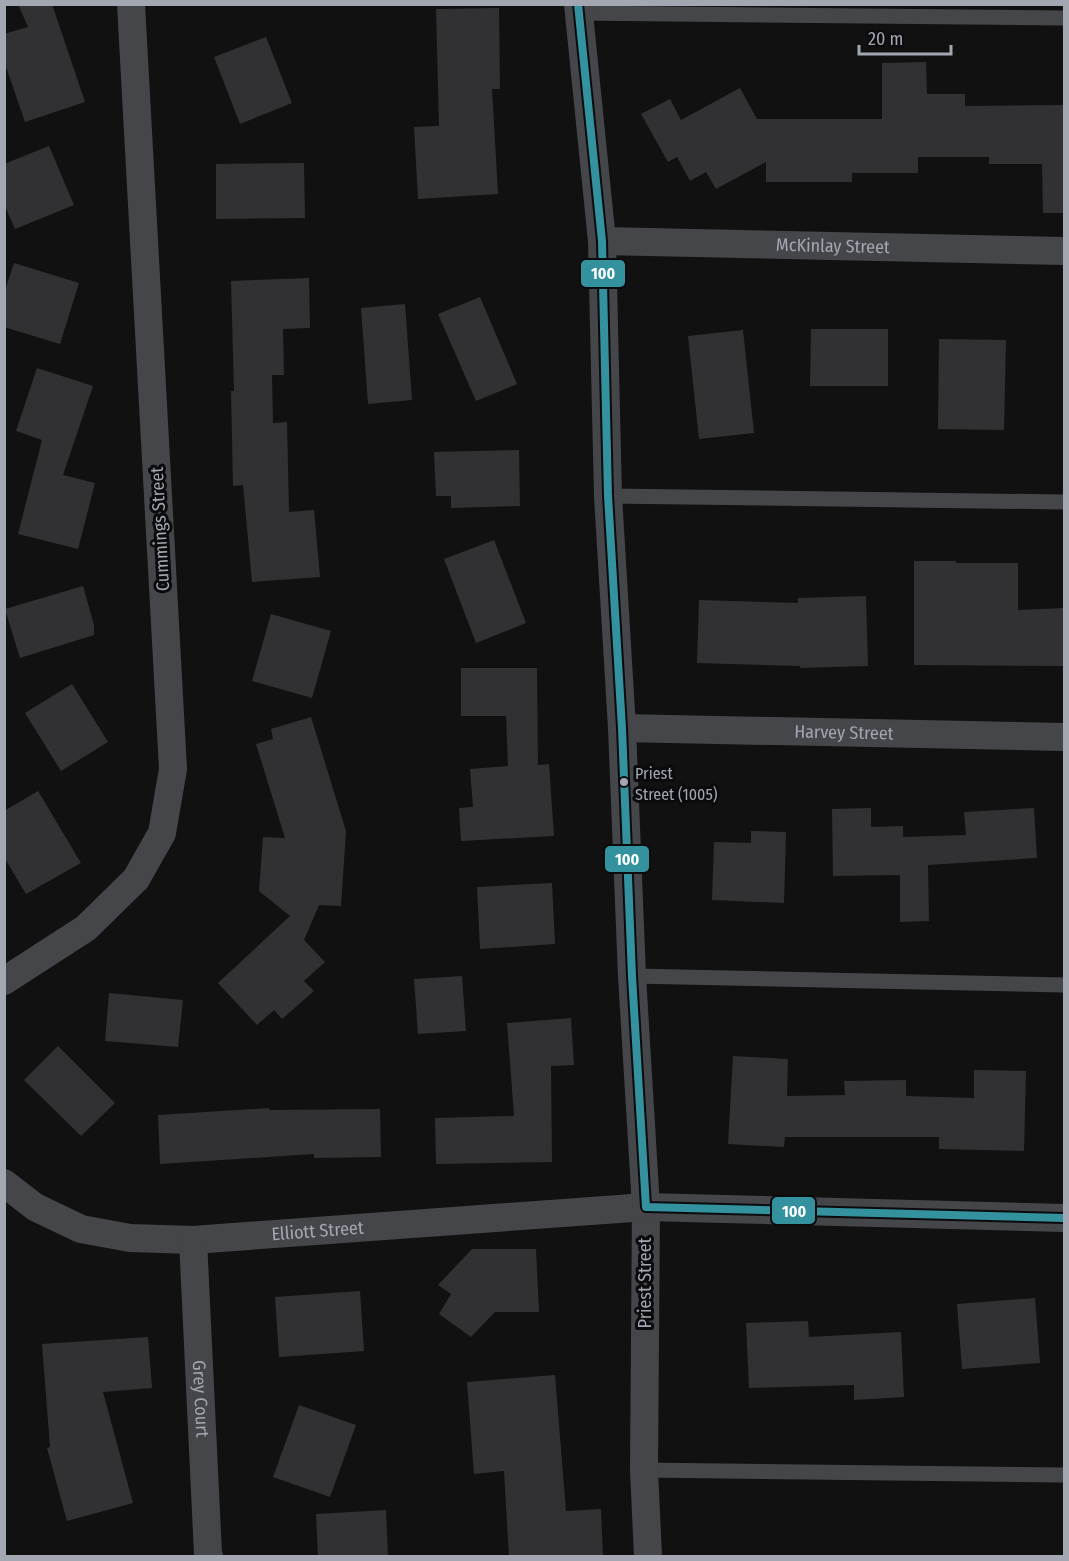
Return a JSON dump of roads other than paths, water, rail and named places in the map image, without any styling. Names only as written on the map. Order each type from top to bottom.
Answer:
[{"type":"street","name":"Cummings Street","points":[[4,981],[86,928],[136,879],[162,833],[173,768],[131,4]]},
{"type":"street","name":"Priest Street","points":[[578,9],[602,241],[608,496],[646,1207],[644,1470],[648,1557]]},
{"type":"street","name":"McKinlay Street","points":[[602,241],[1065,251]]},
{"type":"street","name":"Harvey Street","points":[[622,728],[1065,737]]},
{"type":"street","name":"Elliott Street","points":[[4,1183],[34,1207],[81,1229],[130,1238],[193,1240],[646,1207],[1065,1218]]},
{"type":"street","name":"Grey Court","points":[[193,1240],[209,1557]]},
{"type":"lane","points":[[578,9],[1065,18]]},
{"type":"lane","points":[[608,496],[1065,502]]},
{"type":"lane","points":[[632,976],[1065,985]]},
{"type":"lane","points":[[644,1470],[1065,1475]]},
{"type":"place","name":"Priest Street (1005)","points":[[624,782]]}]
